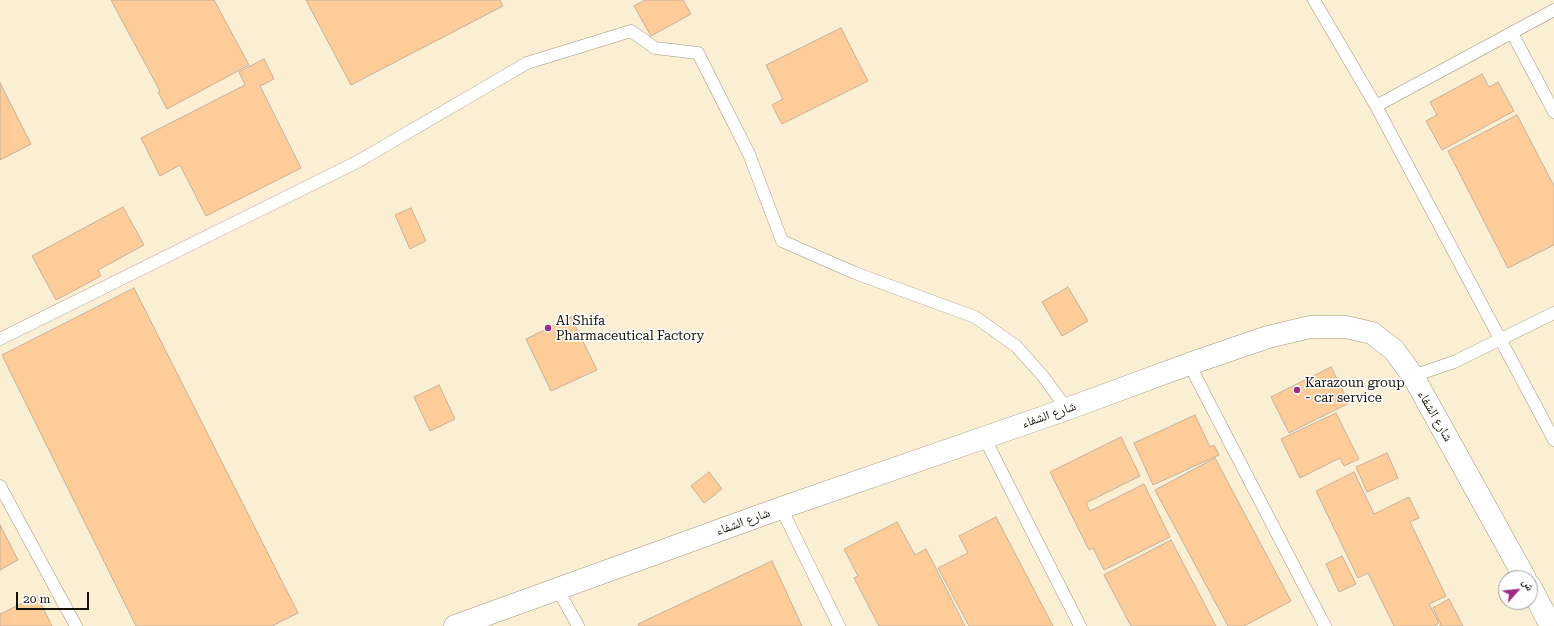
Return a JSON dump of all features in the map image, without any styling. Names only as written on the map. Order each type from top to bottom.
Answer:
[{"type":"street","name":"شارع الشفاء","points":[[455,626],[781,508],[984,437],[1067,410],[1189,364],[1268,337],[1310,327],[1346,328],[1372,333],[1394,350],[1413,376],[1521,570]]},
{"type":"street","points":[[1538,601],[1551,626]]},
{"type":"lane","points":[[1314,0],[1376,106],[1554,440]]},
{"type":"lane","points":[[1376,106],[1554,10]]},
{"type":"lane","points":[[0,339],[357,162],[527,63],[631,31],[655,48],[698,53],[749,154],[782,241],[855,273],[975,318],[1016,346],[1042,375],[1067,410]]},
{"type":"lane","points":[[1512,33],[1554,112]]},
{"type":"lane","points":[[1413,376],[1454,362],[1500,341],[1554,313]]},
{"type":"lane","points":[[1189,364],[1325,626]]},
{"type":"lane","points":[[984,437],[1080,626]]},
{"type":"lane","points":[[0,486],[76,626]]},
{"type":"lane","points":[[781,508],[839,626]]},
{"type":"lane","points":[[557,588],[578,626]]},
{"type":"building","points":[[111,0],[214,0],[249,65],[167,109],[158,92],[160,91]]},
{"type":"building","points":[[306,0],[500,0],[503,6],[351,85]]},
{"type":"building","points":[[645,0],[683,0],[691,14],[651,36],[634,6]]},
{"type":"building","points":[[841,28],[868,81],[782,124],[772,105],[783,99],[766,65]]},
{"type":"building","points":[[264,59],[274,79],[260,86],[301,168],[206,216],[180,165],[160,176],[141,138],[245,85],[239,72]]},
{"type":"building","points":[[1482,74],[1489,87],[1498,82],[1514,111],[1442,150],[1426,121],[1437,115],[1430,102]]},
{"type":"building","points":[[0,83],[31,144],[0,160]]},
{"type":"building","points":[[1517,115],[1554,186],[1554,245],[1508,268],[1448,151]]},
{"type":"building","points":[[123,207],[144,245],[98,270],[101,276],[56,300],[32,256]]},
{"type":"building","points":[[411,208],[426,241],[410,249],[395,215]]},
{"type":"building","points":[[1068,287],[1088,321],[1062,336],[1042,302]]},
{"type":"building","points":[[134,288],[298,613],[272,626],[136,626],[2,355]]},
{"type":"building","points":[[571,317],[597,370],[551,391],[526,339]]},
{"type":"building","points":[[1331,367],[1349,403],[1289,433],[1271,397]]},
{"type":"building","points":[[439,385],[455,419],[430,431],[414,397]]},
{"type":"building","points":[[1336,413],[1359,459],[1344,466],[1340,458],[1300,478],[1281,439]]},
{"type":"building","points":[[1195,415],[1210,447],[1214,445],[1219,455],[1153,485],[1134,443]]},
{"type":"building","points":[[1121,437],[1140,476],[1086,503],[1090,511],[1144,484],[1170,537],[1104,570],[1093,548],[1089,550],[1050,472]]},
{"type":"building","points":[[1387,453],[1398,478],[1367,492],[1356,467]]},
{"type":"building","points":[[1215,458],[1291,601],[1244,626],[1228,626],[1155,490]]},
{"type":"building","points":[[709,472],[722,489],[704,503],[691,486]]},
{"type":"building","points":[[1354,472],[1374,514],[1409,497],[1419,518],[1410,522],[1446,596],[1429,604],[1439,623],[1434,626],[1394,626],[1368,573],[1358,578],[1316,491]]},
{"type":"building","points":[[996,517],[1053,626],[969,626],[938,568],[968,553],[959,536]]},
{"type":"building","points":[[897,522],[915,555],[926,549],[965,626],[879,626],[854,578],[858,576],[844,549]]},
{"type":"building","points":[[0,525],[18,560],[0,570]]},
{"type":"building","points":[[1171,540],[1216,626],[1131,626],[1104,575]]},
{"type":"building","points":[[1342,556],[1356,584],[1339,592],[1326,564]]},
{"type":"building","points":[[772,561],[802,626],[639,626],[638,624]]},
{"type":"building","points":[[37,596],[52,626],[0,626],[0,614]]},
{"type":"building","points":[[1449,599],[1463,626],[1439,626],[1441,624],[1433,608]]},
{"type":"place","name":"Al Shifa Pharmaceutical Factory","points":[[548,328]]},
{"type":"place","name":"Karazoun group - car service","points":[[1297,390]]}]
